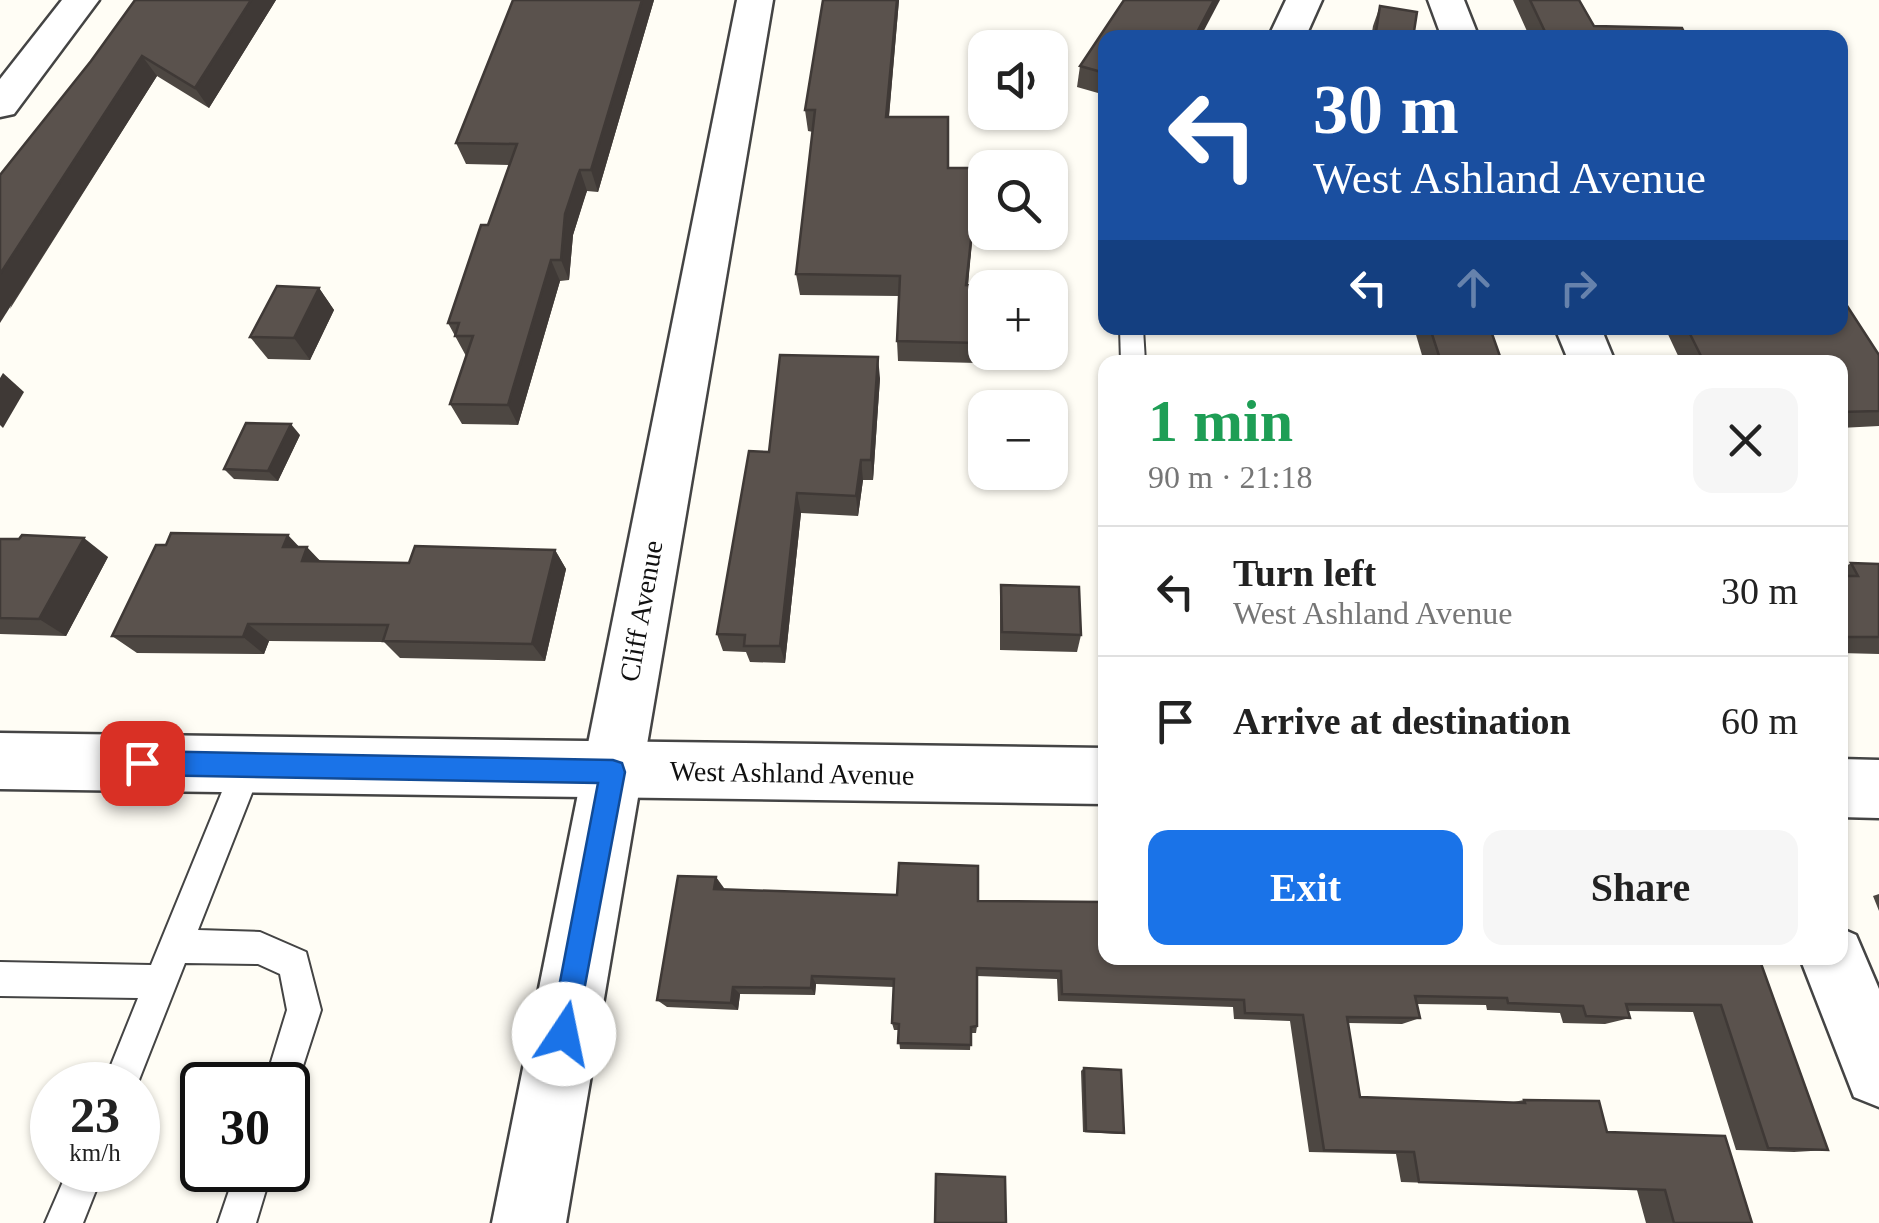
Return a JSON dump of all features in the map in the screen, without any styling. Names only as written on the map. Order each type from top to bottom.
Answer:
[{"type":"street","points":[[0,105],[82,0]]},
{"type":"street","name":"Cliff Avenue","points":[[529,1223],[755,0]]},
{"type":"street","points":[[1290,30],[1304,0]]},
{"type":"street","points":[[1446,0],[1458,30]]},
{"type":"street","name":"West Ashland Avenue","points":[[0,760],[613,772],[1098,776]]},
{"type":"street","points":[[1848,788],[1879,788]]},
{"type":"street","points":[[1836,965],[1879,1072]]},
{"type":"lane","points":[[129,1062],[248,765]]},
{"type":"lane","points":[[176,946],[260,948],[294,964],[304,1010],[287,1062]]},
{"type":"lane","points":[[0,979],[162,982]]},
{"type":"lane","points":[[64,1223],[77,1192]]},
{"type":"lane","points":[[237,1223],[247,1192]]},
{"type":"building","points":[[135,0],[251,0],[195,88],[142,56],[0,274],[0,175]]},
{"type":"building","points":[[513,0],[642,0],[591,170],[580,170],[565,214],[561,260],[551,260],[508,405],[450,404],[473,336],[455,336],[459,323],[448,323],[481,225],[488,225],[517,144],[456,143]]},
{"type":"building","points":[[823,0],[897,0],[886,117],[948,117],[948,168],[968,168],[968,343],[897,341],[900,276],[796,274],[815,110],[805,110]]},
{"type":"building","points":[[1124,0],[1214,0],[1198,30],[1104,30]]},
{"type":"building","points":[[1530,0],[1579,0],[1594,26],[1683,30],[1544,30]]},
{"type":"building","points":[[1380,6],[1417,12],[1414,30],[1376,30]]},
{"type":"building","points":[[1098,39],[1098,71],[1080,66]]},
{"type":"building","points":[[277,286],[319,288],[294,338],[250,337]]},
{"type":"building","points":[[1848,307],[1879,355],[1879,411],[1848,412],[1848,355],[1700,355],[1690,335],[1848,335]]},
{"type":"building","points":[[1432,335],[1492,335],[1500,355],[1439,355]]},
{"type":"building","points":[[780,355],[878,357],[871,460],[861,460],[856,496],[797,493],[780,646],[744,646],[745,635],[717,634],[749,451],[769,452]]},
{"type":"building","points":[[246,423],[291,424],[268,471],[224,469]]},
{"type":"building","points":[[171,533],[288,535],[283,547],[307,547],[302,561],[409,563],[415,546],[555,550],[532,644],[383,641],[388,625],[248,624],[243,637],[112,636],[156,545],[166,545]]},
{"type":"building","points":[[22,535],[84,538],[39,619],[0,618],[0,539],[19,539]]},
{"type":"building","points":[[1851,563],[1879,564],[1879,637],[1848,637],[1848,576],[1858,576]]},
{"type":"building","points":[[1001,585],[1079,587],[1081,635],[1002,632]]},
{"type":"building","points":[[899,863],[978,866],[978,901],[1098,902],[1098,965],[1762,965],[1828,1150],[1768,1148],[1721,1005],[1626,1004],[1630,1018],[1586,1016],[1583,1006],[1508,1003],[1507,998],[1415,996],[1420,1018],[1347,1017],[1360,1097],[1525,1103],[1524,1100],[1599,1101],[1607,1132],[1725,1136],[1752,1223],[1674,1223],[1665,1190],[1419,1182],[1414,1152],[1324,1150],[1303,1015],[1245,1013],[1244,1000],[1062,994],[1061,971],[977,968],[977,1026],[971,1027],[971,1045],[898,1043],[899,1024],[892,1023],[894,979],[812,976],[811,988],[733,987],[731,1003],[657,1000],[678,876],[716,877],[714,889],[897,895]]},
{"type":"building","points":[[1084,1068],[1121,1070],[1124,1133],[1086,1131]]},
{"type":"building","points":[[936,1174],[1005,1177],[1006,1223],[935,1223]]},
{"type":"route","points":[[142,763],[613,772],[564,1034]]}]
